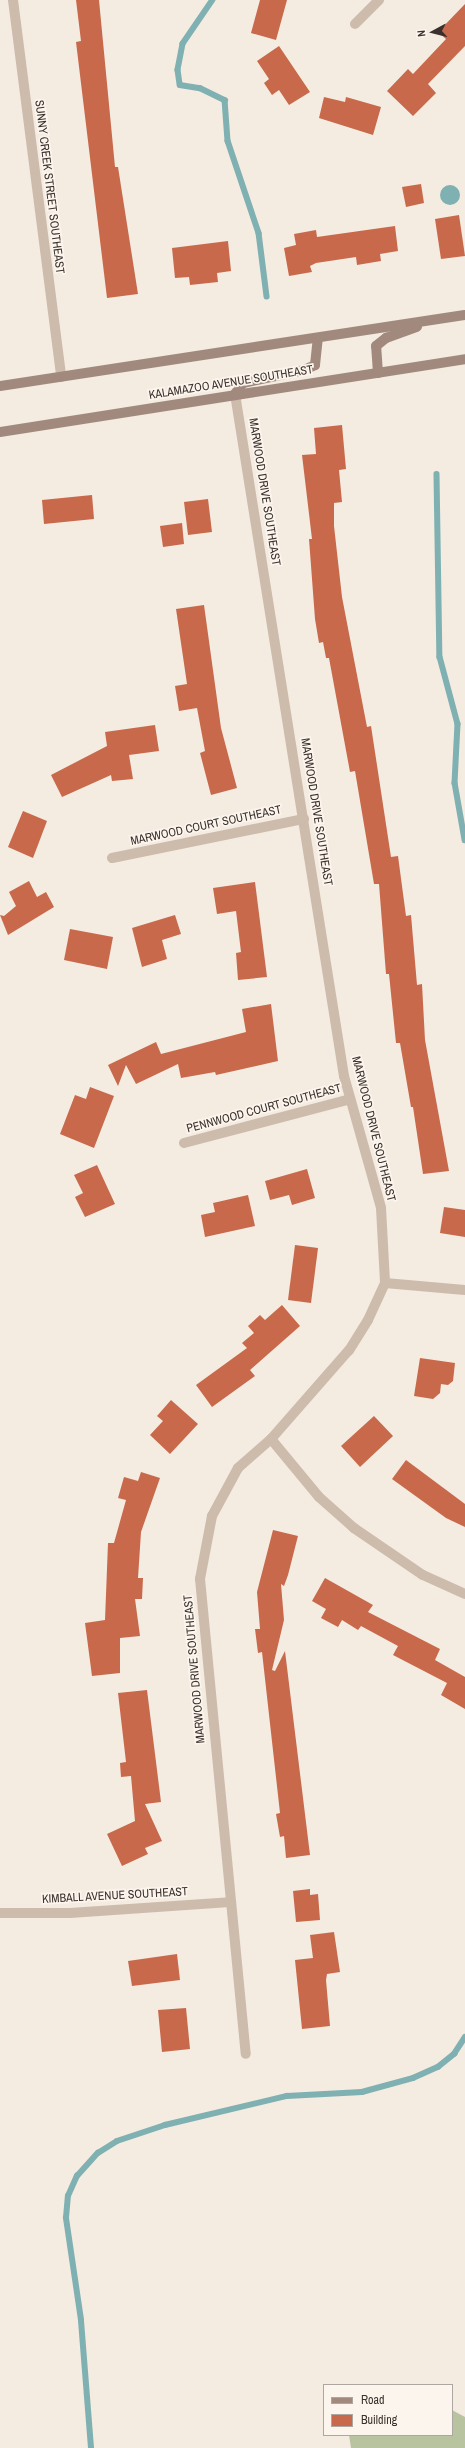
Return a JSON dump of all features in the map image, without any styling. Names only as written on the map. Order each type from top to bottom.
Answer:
[{"type":"main road","points":[[0,386],[465,315]]},
{"type":"main road","points":[[378,373],[376,346],[386,338],[444,318]]},
{"type":"main road","points":[[236,394],[243,383],[304,370],[315,364],[318,338]]},
{"type":"main road","name":"KALAMAZOO AVENUE SOUTHEAST","points":[[0,432],[465,359]]},
{"type":"street","name":"SUNNY CREEK STREET SOUTHEAST","points":[[13,0],[61,377]]},
{"type":"street","points":[[355,24],[379,0]]},
{"type":"street","name":"MARWOOD DRIVE SOUTHEAST","points":[[236,394],[350,1099],[380,1208],[385,1283],[368,1320],[348,1350],[271,1440],[238,1468],[212,1516],[200,1580],[230,1902],[246,2054]]},
{"type":"street","name":"MARWOOD COURT SOUTHEAST","points":[[112,858],[304,819]]},
{"type":"street","name":"PENNWOOD COURT SOUTHEAST","points":[[184,1143],[350,1099]]},
{"type":"street","points":[[385,1283],[465,1290]]},
{"type":"street","points":[[271,1440],[319,1497],[354,1528],[423,1575],[465,1594]]},
{"type":"street","name":"KIMBALL AVENUE SOUTHEAST","points":[[0,1913],[70,1913],[230,1902]]},
{"type":"green space","points":[[453,2411],[465,2417],[465,2448],[351,2448],[349,2436],[453,2436]]},
{"type":"water","points":[[446,185],[454,185],[460,191],[460,199],[454,205],[446,205],[440,199],[440,191]]},
{"type":"building","points":[[76,0],[99,0],[115,167],[118,167],[138,294],[107,298],[76,42],[81,41]]},
{"type":"building","points":[[260,0],[287,0],[276,40],[251,33]]},
{"type":"building","points":[[465,4],[465,46],[428,84],[436,93],[413,116],[387,91],[408,69],[413,74],[446,39],[438,32]]},
{"type":"building","points":[[279,46],[310,92],[289,105],[279,90],[272,95],[264,83],[269,79],[257,61]]},
{"type":"building","points":[[324,97],[345,102],[346,97],[381,107],[373,135],[319,118]]},
{"type":"building","points":[[421,184],[424,203],[406,207],[402,187]]},
{"type":"building","points":[[459,215],[465,256],[441,259],[435,219]]},
{"type":"building","points":[[395,226],[398,251],[380,254],[381,261],[357,265],[356,257],[316,263],[310,266],[312,272],[289,276],[284,248],[296,245],[294,234],[316,230],[317,237]]},
{"type":"building","points":[[228,241],[231,271],[217,273],[218,282],[190,285],[189,277],[175,278],[172,248]]},
{"type":"building","points":[[342,425],[346,469],[339,470],[342,502],[334,503],[334,526],[342,597],[367,727],[371,726],[391,857],[398,856],[406,916],[411,915],[417,985],[422,984],[425,1040],[449,1171],[423,1174],[413,1107],[411,1107],[400,1043],[396,1043],[389,974],[386,974],[379,884],[374,884],[355,771],[350,772],[329,658],[326,658],[323,642],[319,643],[315,619],[309,539],[312,539],[302,455],[316,454],[314,428]]},
{"type":"building","points":[[92,495],[94,519],[44,524],[42,500]]},
{"type":"building","points":[[208,499],[212,532],[188,535],[184,502]]},
{"type":"building","points":[[182,523],[184,544],[163,547],[160,526]]},
{"type":"building","points":[[204,605],[221,728],[237,788],[211,795],[200,753],[205,751],[197,708],[179,711],[175,686],[187,684],[176,609]]},
{"type":"building","points":[[155,725],[159,751],[129,755],[133,779],[112,781],[111,775],[62,797],[51,775],[107,746],[105,732]]},
{"type":"building","points":[[23,811],[47,821],[33,858],[8,847]]},
{"type":"building","points":[[29,881],[37,897],[46,892],[54,907],[8,935],[0,915],[4,916],[16,906],[9,892]]},
{"type":"building","points":[[255,882],[267,977],[238,980],[236,953],[241,952],[236,911],[217,914],[213,888]]},
{"type":"building","points":[[175,915],[181,934],[162,940],[167,959],[142,967],[132,928]]},
{"type":"building","points":[[70,929],[113,937],[107,969],[64,960]]},
{"type":"building","points":[[271,1004],[278,1061],[216,1075],[215,1072],[181,1078],[178,1064],[136,1084],[126,1065],[118,1086],[108,1065],[156,1042],[161,1054],[246,1032],[242,1009]]},
{"type":"building","points":[[90,1087],[114,1096],[94,1148],[60,1134],[75,1095],[86,1099]]},
{"type":"building","points":[[97,1165],[115,1204],[85,1217],[75,1197],[83,1193],[74,1175]]},
{"type":"building","points":[[307,1169],[315,1198],[292,1205],[289,1195],[270,1200],[265,1181]]},
{"type":"building","points":[[248,1195],[255,1226],[205,1237],[201,1215],[215,1212],[213,1203]]},
{"type":"building","points":[[444,1207],[465,1210],[465,1237],[440,1233]]},
{"type":"building","points":[[295,1245],[318,1248],[311,1303],[288,1300]]},
{"type":"building","points":[[282,1305],[300,1326],[250,1370],[255,1376],[212,1407],[196,1385],[247,1348],[242,1343],[254,1333],[248,1326],[260,1315],[265,1320]]},
{"type":"building","points":[[420,1358],[455,1363],[453,1381],[448,1385],[441,1384],[440,1393],[433,1399],[414,1396]]},
{"type":"building","points":[[171,1400],[198,1424],[170,1454],[150,1435],[163,1421],[157,1416]]},
{"type":"building","points":[[374,1416],[393,1436],[360,1467],[341,1446]]},
{"type":"building","points":[[406,1460],[465,1504],[465,1527],[446,1518],[392,1479]]},
{"type":"building","points":[[141,1472],[160,1478],[141,1532],[138,1578],[143,1578],[142,1599],[135,1599],[140,1636],[120,1638],[120,1673],[92,1676],[85,1623],[105,1620],[108,1543],[114,1543],[126,1500],[118,1498],[124,1477],[138,1481]]},
{"type":"building","points":[[273,1530],[298,1536],[284,1586],[281,1584],[284,1620],[272,1670],[275,1671],[285,1651],[310,1855],[286,1858],[284,1836],[280,1837],[276,1814],[280,1813],[262,1652],[258,1653],[255,1629],[260,1629],[257,1592]]},
{"type":"building","points":[[325,1578],[373,1605],[368,1612],[440,1649],[435,1660],[465,1677],[465,1709],[441,1695],[447,1683],[393,1655],[398,1646],[361,1626],[358,1630],[342,1620],[338,1627],[321,1618],[326,1609],[312,1601]]},
{"type":"building","points":[[147,1690],[161,1802],[145,1804],[162,1841],[145,1848],[148,1854],[122,1866],[107,1834],[135,1821],[131,1776],[121,1777],[120,1763],[126,1762],[118,1693]]},
{"type":"building","points":[[310,1889],[310,1895],[318,1894],[320,1920],[296,1922],[293,1891]]},
{"type":"building","points":[[334,1932],[340,1972],[327,1974],[326,1980],[330,2026],[302,2029],[295,1960],[313,1958],[310,1935]]},
{"type":"building","points":[[177,1954],[180,1980],[132,1986],[128,1961]]},
{"type":"building","points":[[186,2008],[190,2049],[162,2052],[158,2010]]},
{"type":"waterway","points":[[213,0],[183,44],[178,70],[180,85],[200,88],[225,100],[228,141],[259,233],[267,296]]},
{"type":"waterway","points":[[437,474],[440,657],[458,724],[455,783],[465,840]]},
{"type":"waterway","points":[[91,2448],[81,2320],[66,2218],[68,2196],[77,2176],[98,2153],[117,2141],[165,2125],[287,2096],[362,2092],[413,2078],[438,2067],[454,2054],[465,2037]]}]
